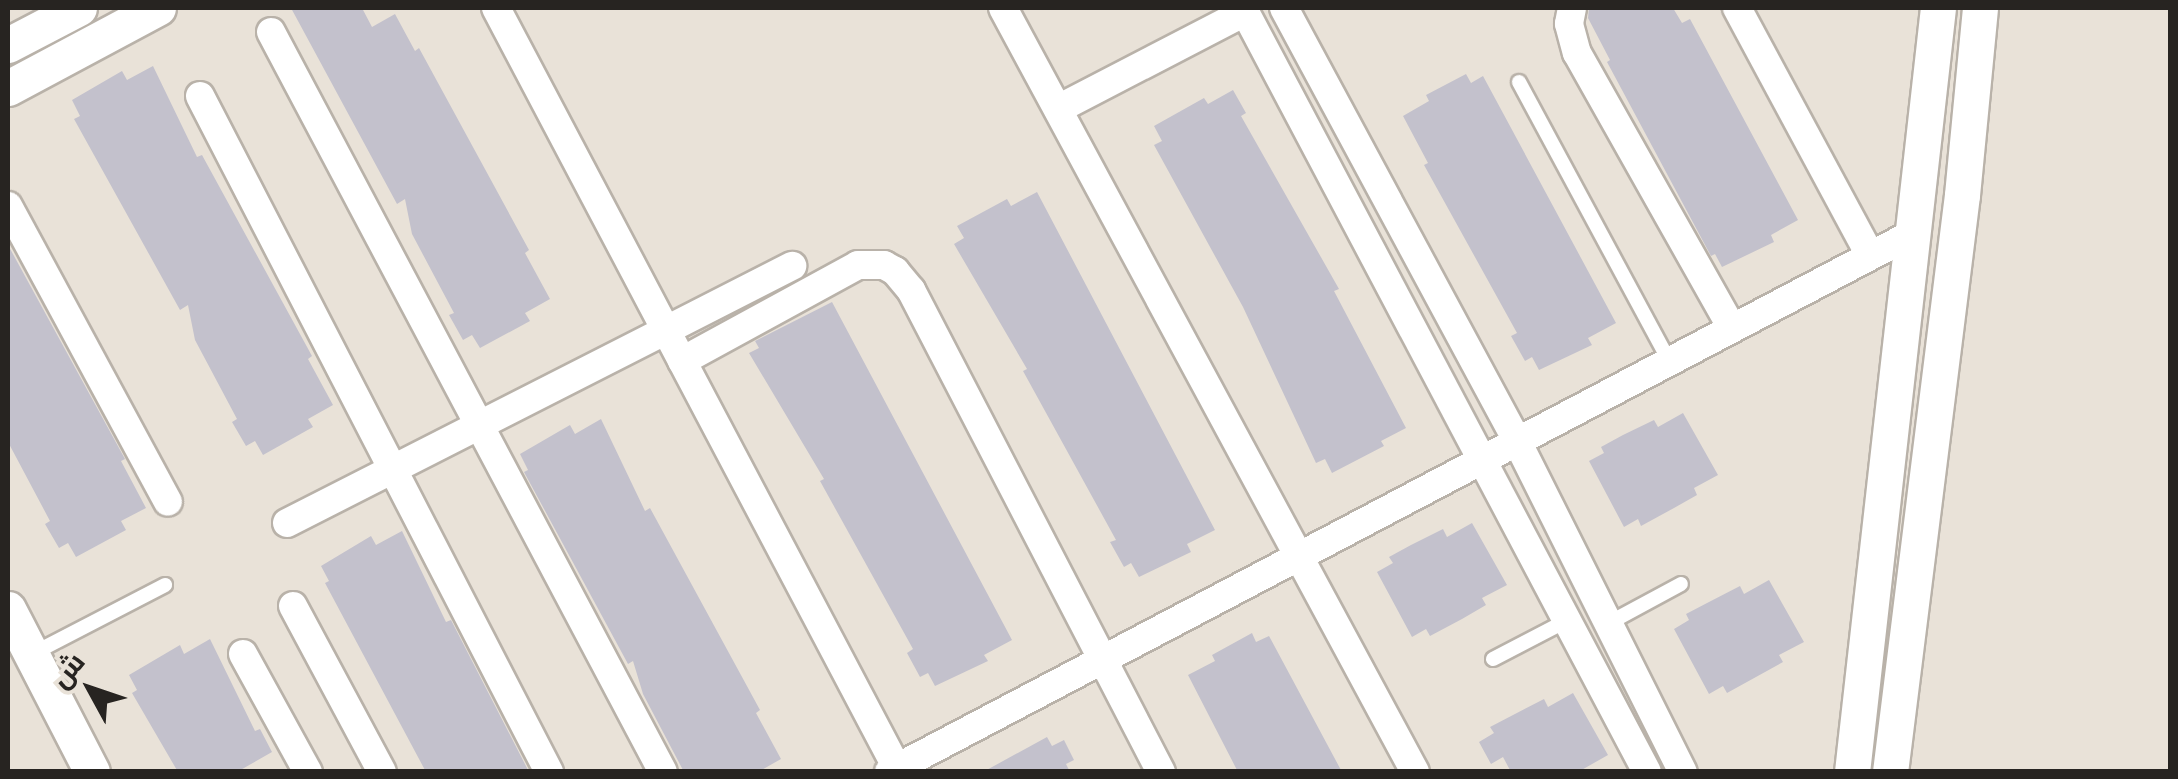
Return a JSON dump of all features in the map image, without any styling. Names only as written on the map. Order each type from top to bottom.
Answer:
[{"type":"street","points":[[8,45],[79,8]]},
{"type":"street","points":[[8,88],[158,8]]},
{"type":"street","points":[[496,8],[895,770],[1912,234]]},
{"type":"street","points":[[1004,8],[1414,772]]},
{"type":"street","points":[[1284,8],[1518,441],[1682,772]]},
{"type":"street","points":[[1572,8],[1569,24],[1577,53],[1732,328]]},
{"type":"street","points":[[1737,8],[1870,255]]},
{"type":"street","points":[[1852,772],[1938,8]]},
{"type":"street","points":[[1890,772],[1960,214],[1980,8]]},
{"type":"street","points":[[1058,108],[1244,10],[1485,458],[1647,772]]},
{"type":"street","points":[[270,32],[662,772]]},
{"type":"street","points":[[200,96],[549,772]]},
{"type":"street","points":[[8,206],[168,502]]},
{"type":"street","points":[[682,360],[858,266],[884,265],[895,270],[911,290],[1161,772]]},
{"type":"street","points":[[287,523],[792,266]]},
{"type":"street","points":[[292,606],[382,772]]},
{"type":"street","points":[[8,609],[92,772]]},
{"type":"street","points":[[243,654],[308,772]]},
{"type":"lane","points":[[1519,82],[1670,361]]},
{"type":"lane","points":[[1607,625],[1681,584]]},
{"type":"lane","points":[[32,654],[164,585]]},
{"type":"lane","points":[[1493,659],[1568,620]]},
{"type":"building","points":[[291,8],[362,8],[372,27],[395,14],[415,51],[419,48],[529,250],[525,253],[550,299],[525,313],[530,321],[480,348],[472,335],[463,340],[449,315],[454,313],[412,234],[405,199],[397,204]]},
{"type":"building","points":[[1589,8],[1673,8],[1682,23],[1690,19],[1798,220],[1771,235],[1774,242],[1722,267],[1715,254],[1711,256],[1607,62],[1610,60],[1588,18]]},
{"type":"building","points":[[153,66],[197,157],[202,155],[312,356],[308,359],[333,405],[308,419],[313,427],[263,455],[255,441],[246,446],[232,422],[237,419],[195,340],[188,305],[180,310],[74,119],[80,116],[72,100],[122,71],[127,80]]},
{"type":"building","points":[[1466,74],[1471,83],[1483,76],[1616,323],[1588,338],[1592,345],[1539,370],[1532,357],[1525,361],[1511,336],[1517,333],[1424,165],[1428,163],[1403,116],[1429,101],[1426,95]]},
{"type":"building","points":[[1233,90],[1246,113],[1241,116],[1339,289],[1334,291],[1406,428],[1381,441],[1384,446],[1332,473],[1325,459],[1316,463],[1243,307],[1154,145],[1162,141],[1154,126],[1204,98],[1208,104]]},
{"type":"building","points":[[1037,192],[1215,530],[1187,544],[1191,552],[1139,577],[1131,563],[1124,567],[1110,542],[1116,540],[1023,371],[1027,369],[954,244],[964,238],[957,226],[1007,199],[1011,206]]},
{"type":"building","points":[[8,245],[125,459],[121,461],[146,508],[121,521],[126,530],[76,557],[68,543],[59,548],[45,524],[50,521],[8,442]]},
{"type":"building","points":[[832,302],[1012,640],[984,655],[988,661],[935,686],[928,673],[920,677],[907,653],[913,649],[820,481],[824,479],[749,353],[759,348],[755,341]]},
{"type":"building","points":[[1683,413],[1718,475],[1694,488],[1697,495],[1674,508],[1641,526],[1638,519],[1624,527],[1589,461],[1604,453],[1601,447],[1623,435],[1654,420],[1658,427]]},
{"type":"building","points":[[601,419],[645,511],[650,508],[760,710],[756,713],[781,759],[758,772],[684,772],[643,694],[633,661],[628,664],[524,472],[528,470],[520,454],[570,425],[575,434]]},
{"type":"building","points":[[1472,523],[1507,585],[1482,598],[1486,605],[1462,619],[1430,636],[1426,629],[1412,637],[1377,572],[1393,563],[1389,557],[1411,545],[1443,529],[1447,537]]},
{"type":"building","points":[[402,531],[446,622],[451,620],[529,772],[426,772],[325,583],[329,581],[321,566],[371,536],[376,545]]},
{"type":"building","points":[[1769,580],[1804,642],[1779,655],[1783,662],[1727,693],[1723,686],[1709,694],[1674,629],[1689,620],[1686,614],[1740,586],[1744,594]]},
{"type":"building","points":[[1252,633],[1256,642],[1269,636],[1342,772],[1238,772],[1188,675],[1215,661],[1212,655]]},
{"type":"building","points":[[210,639],[255,731],[260,729],[272,752],[237,772],[178,772],[132,693],[137,690],[129,675],[180,645],[184,654]]},
{"type":"building","points":[[1573,693],[1608,755],[1578,772],[1511,772],[1503,757],[1491,764],[1479,742],[1494,733],[1490,727],[1544,699],[1548,707]]},
{"type":"building","points":[[1047,737],[1052,746],[1064,740],[1074,760],[1066,764],[1070,772],[983,772]]}]
